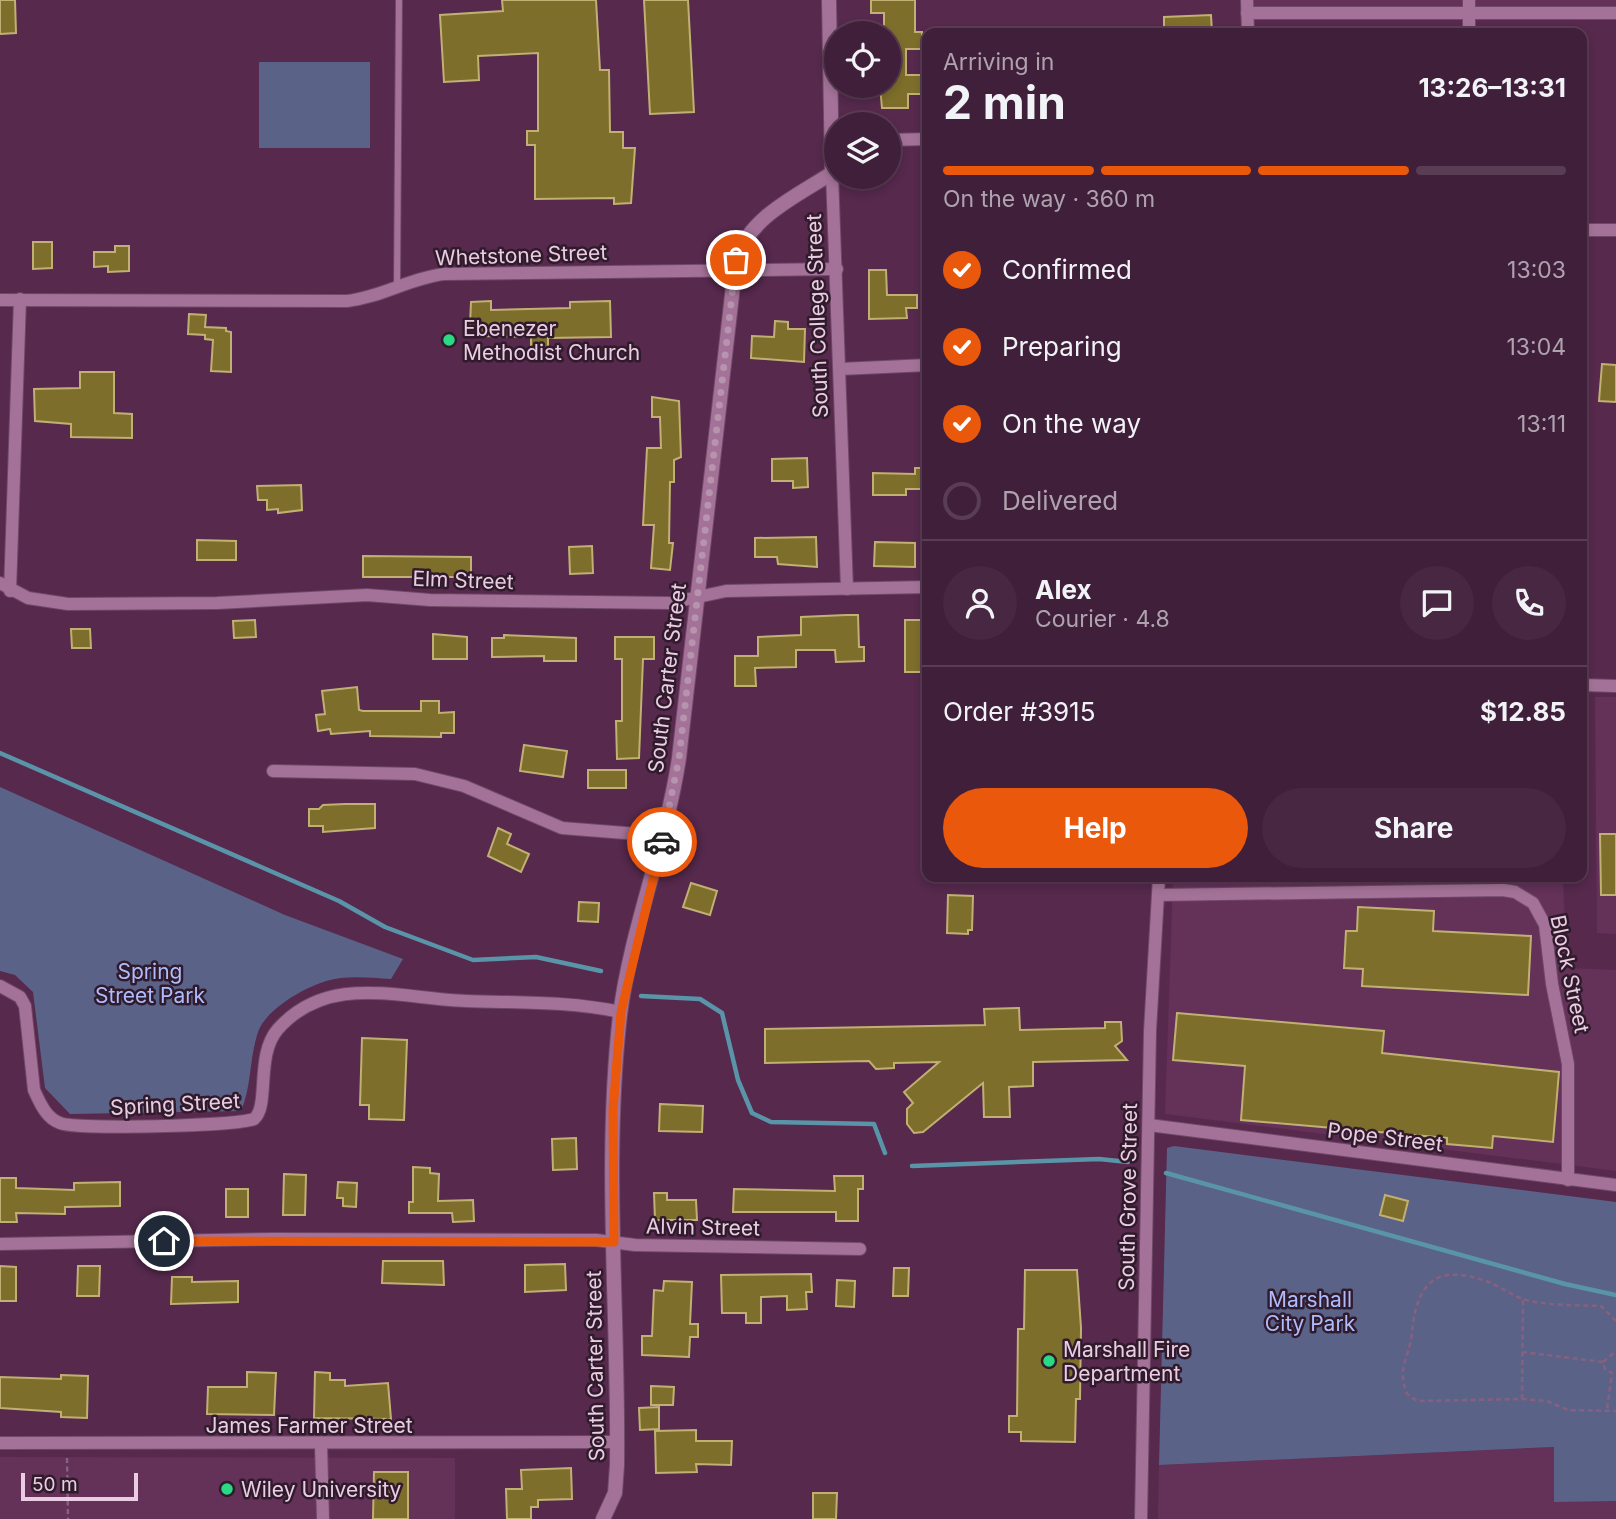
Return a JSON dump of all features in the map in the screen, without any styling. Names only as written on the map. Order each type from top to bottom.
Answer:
[{"type":"street","name":"South College Street","points":[[829,0],[833,112]]},
{"type":"street","points":[[1248,28],[1247,6],[1469,6],[1616,13]]},
{"type":"street","points":[[1469,6],[1469,28]]},
{"type":"street","points":[[901,139],[922,139]]},
{"type":"street","name":"South Carter Street","points":[[603,1519],[615,1493],[617,1442],[613,1110],[621,1012],[679,758],[734,270],[739,250],[758,224],[824,179]]},
{"type":"street","name":"South College Street","points":[[833,189],[847,589]]},
{"type":"street","points":[[1587,230],[1616,230]]},
{"type":"street","name":"Whetstone Street","points":[[0,300],[338,302],[376,297],[420,279],[444,274],[837,269]]},
{"type":"street","points":[[5,587],[20,299]]},
{"type":"street","points":[[840,369],[922,365]]},
{"type":"street","name":"Elm Street","points":[[5,587],[41,602],[68,604],[217,603],[367,595],[430,600],[670,603],[726,591],[922,587]]},
{"type":"street","points":[[1587,685],[1616,685]]},
{"type":"street","points":[[272,771],[415,774],[464,786],[562,828],[663,836]]},
{"type":"street","name":"South Grove Street","points":[[1141,1519],[1150,1031],[1159,882]]},
{"type":"street","name":"Block Street","points":[[1158,895],[1503,890],[1525,897],[1539,911],[1545,925],[1552,984],[1566,1046],[1569,1085],[1568,1180]]},
{"type":"street","name":"Spring Street","points":[[0,986],[20,997],[25,1006],[34,1090],[40,1102],[57,1123],[85,1128],[254,1119],[260,1111],[264,1058],[272,1036],[294,1015],[338,995],[377,992],[463,1001],[560,1002],[621,1012]]},
{"type":"street","name":"Pope Street","points":[[1149,1125],[1616,1185]]},
{"type":"street","name":"Alvin Street","points":[[0,1244],[273,1239],[614,1242],[860,1249]]},
{"type":"street","name":"James Farmer Street","points":[[0,1443],[617,1442]]},
{"type":"street","points":[[321,1444],[323,1519]]},
{"type":"lane","points":[[397,289],[399,0]]},
{"type":"path","points":[[1616,1321],[1601,1306],[1523,1299],[1488,1282],[1454,1273],[1434,1278],[1421,1293],[1412,1340],[1401,1369],[1407,1394],[1417,1401],[1522,1399],[1547,1401],[1568,1410],[1616,1411]]},
{"type":"path","points":[[1522,1399],[1523,1299]]},
{"type":"path","points":[[1522,1352],[1603,1362],[1616,1351]]},
{"type":"path","points":[[1603,1362],[1605,1369],[1614,1373],[1607,1409]]},
{"type":"path","points":[[67,1444],[68,1519]]},
{"type":"shaded area","points":[[1251,0],[1616,0],[1616,9],[1251,8]]},
{"type":"shaded area","points":[[1595,697],[1616,697],[1616,934],[1597,933]]},
{"type":"shaded area","points":[[1173,882],[1563,882],[1567,968],[1616,970],[1616,1171],[1165,1114]]},
{"type":"shaded area","points":[[1555,1447],[1554,1501],[1616,1501],[1616,1519],[1158,1519],[1159,1465]]},
{"type":"shaded area","name":"Wiley University","points":[[0,1457],[455,1458],[455,1519],[0,1519]]},
{"type":"green space","points":[[259,62],[370,62],[370,148],[259,148]]},
{"type":"green space","name":"Spring Street Park","points":[[0,787],[285,915],[403,959],[391,979],[350,977],[326,981],[297,994],[269,1015],[258,1032],[241,1111],[70,1114],[45,1088],[33,992],[15,975],[0,971]]},
{"type":"green space","name":"Marshall City Park","points":[[1174,1146],[1616,1202],[1616,1501],[1554,1502],[1554,1447],[1159,1465],[1167,1148]]},
{"type":"building","points":[[0,0],[15,0],[16,33],[0,34]]},
{"type":"building","points":[[502,0],[596,0],[600,70],[609,70],[610,132],[623,132],[623,148],[635,148],[631,203],[614,204],[614,198],[535,199],[535,145],[527,145],[527,131],[538,131],[538,53],[478,56],[479,80],[444,82],[440,15],[503,11]]},
{"type":"building","points":[[644,0],[688,0],[694,112],[650,114]]},
{"type":"building","points":[[871,0],[915,0],[915,32],[922,32],[922,49],[906,49],[906,75],[922,75],[922,94],[908,94],[908,108],[882,108],[881,98],[901,98],[901,21],[884,21],[884,13],[871,13]]},
{"type":"building","points":[[1211,15],[1212,28],[1164,28],[1164,17]]},
{"type":"building","points":[[33,242],[52,242],[52,268],[33,269]]},
{"type":"building","points":[[115,246],[129,246],[129,271],[108,272],[108,266],[94,267],[94,252],[115,252]]},
{"type":"building","points":[[869,270],[886,270],[887,295],[917,295],[917,308],[906,308],[907,318],[869,319]]},
{"type":"building","points":[[491,301],[491,310],[570,308],[570,302],[610,301],[611,337],[548,338],[548,349],[531,349],[531,337],[476,336],[476,329],[471,329],[470,325],[471,302]]},
{"type":"building","points":[[189,314],[206,315],[205,327],[226,328],[226,331],[231,332],[231,372],[211,371],[213,340],[205,339],[205,335],[188,334]]},
{"type":"building","points":[[775,321],[788,322],[788,329],[805,329],[804,362],[751,358],[752,336],[774,337]]},
{"type":"building","points":[[1602,364],[1616,365],[1616,402],[1599,401]]},
{"type":"building","points":[[80,372],[114,372],[114,413],[132,414],[132,438],[71,437],[71,424],[35,421],[34,389],[80,388]]},
{"type":"building","points":[[652,397],[679,401],[681,457],[674,460],[674,482],[670,482],[669,543],[673,543],[670,570],[651,568],[654,525],[643,525],[647,448],[661,448],[660,417],[652,417]]},
{"type":"building","points":[[807,458],[808,487],[793,488],[793,481],[772,481],[772,459]]},
{"type":"building","points":[[915,468],[922,468],[922,489],[906,489],[906,495],[873,495],[873,473],[915,474]]},
{"type":"building","points":[[301,485],[302,510],[278,513],[278,509],[267,510],[267,500],[258,500],[257,486]]},
{"type":"building","points":[[816,537],[817,567],[778,564],[777,557],[755,557],[755,538]]},
{"type":"building","points":[[197,540],[236,541],[236,560],[197,560]]},
{"type":"building","points":[[875,542],[915,543],[915,567],[874,566]]},
{"type":"building","points":[[592,546],[593,573],[570,574],[569,547]]},
{"type":"building","points":[[363,556],[471,557],[471,577],[363,577]]},
{"type":"building","points":[[858,615],[859,647],[864,647],[864,661],[836,662],[835,650],[796,650],[796,667],[755,668],[756,686],[735,686],[735,656],[758,656],[758,637],[801,635],[801,617]]},
{"type":"building","points":[[255,620],[256,637],[234,638],[233,621]]},
{"type":"building","points":[[905,620],[922,620],[922,672],[905,672]]},
{"type":"building","points":[[71,629],[90,629],[91,648],[72,648]]},
{"type":"building","points":[[433,634],[467,637],[467,659],[433,659]]},
{"type":"building","points":[[504,635],[576,638],[576,661],[544,661],[544,656],[492,657],[492,638],[504,638]]},
{"type":"building","points":[[615,637],[654,637],[654,659],[643,659],[639,758],[617,759],[616,721],[622,721],[622,659],[615,659]]},
{"type":"building","points":[[357,687],[359,710],[363,711],[421,711],[421,701],[439,701],[439,713],[454,712],[454,733],[441,733],[441,737],[370,736],[370,731],[331,734],[330,729],[318,731],[316,715],[325,714],[322,691]]},
{"type":"building","points":[[524,745],[567,751],[563,777],[520,771]]},
{"type":"building","points":[[588,770],[626,770],[626,788],[588,788]]},
{"type":"building","points":[[345,804],[375,804],[375,828],[323,832],[323,826],[309,826],[309,809]]},
{"type":"building","points":[[498,828],[511,834],[507,844],[529,854],[521,872],[488,856]]},
{"type":"building","points":[[1600,834],[1616,834],[1616,895],[1601,895]]},
{"type":"building","points":[[691,883],[717,891],[710,915],[683,907]]},
{"type":"building","points":[[948,895],[973,896],[972,930],[968,930],[968,934],[947,933]]},
{"type":"building","points":[[579,902],[599,903],[598,922],[578,921]]},
{"type":"building","points":[[1358,907],[1434,911],[1433,931],[1531,936],[1528,995],[1362,986],[1363,969],[1344,968],[1346,931],[1357,931]]},
{"type":"building","points":[[1019,1008],[1020,1030],[1105,1028],[1105,1022],[1121,1022],[1122,1041],[1115,1046],[1127,1060],[1033,1062],[1033,1086],[1009,1087],[1010,1117],[984,1117],[983,1083],[923,1132],[914,1133],[907,1124],[907,1109],[913,1103],[904,1092],[939,1062],[894,1063],[894,1068],[876,1069],[869,1061],[765,1063],[765,1029],[985,1025],[984,1009]]},
{"type":"building","points":[[1177,1013],[1384,1031],[1382,1053],[1559,1072],[1553,1142],[1493,1136],[1492,1148],[1447,1144],[1447,1138],[1241,1120],[1245,1066],[1173,1060]]},
{"type":"building","points":[[362,1038],[407,1040],[404,1120],[369,1119],[369,1105],[360,1105]]},
{"type":"building","points":[[660,1104],[703,1106],[702,1132],[659,1131]]},
{"type":"building","points":[[576,1138],[577,1169],[553,1170],[552,1139]]},
{"type":"building","points":[[413,1167],[430,1168],[430,1173],[439,1174],[438,1201],[473,1200],[474,1221],[453,1222],[452,1213],[409,1213],[409,1202],[413,1202]]},
{"type":"building","points":[[284,1174],[306,1175],[305,1215],[283,1215]]},
{"type":"building","points":[[834,1176],[863,1176],[863,1189],[858,1189],[858,1221],[836,1221],[836,1212],[733,1212],[734,1189],[835,1191]]},
{"type":"building","points":[[0,1178],[16,1178],[16,1188],[74,1190],[74,1183],[120,1182],[120,1206],[65,1207],[65,1214],[16,1213],[17,1222],[0,1222]]},
{"type":"building","points":[[338,1182],[357,1183],[356,1207],[343,1206],[343,1198],[337,1198]]},
{"type":"building","points":[[226,1189],[248,1189],[248,1217],[226,1217]]},
{"type":"building","points":[[654,1193],[667,1193],[667,1200],[696,1200],[697,1220],[655,1220]]},
{"type":"building","points":[[1385,1195],[1408,1201],[1403,1221],[1380,1215]]},
{"type":"building","points":[[383,1261],[443,1261],[444,1285],[382,1283]]},
{"type":"building","points":[[565,1264],[566,1290],[525,1292],[525,1265]]},
{"type":"building","points":[[0,1266],[16,1267],[16,1301],[0,1301]]},
{"type":"building","points":[[78,1266],[100,1266],[99,1296],[77,1296]]},
{"type":"building","points":[[894,1268],[909,1268],[908,1296],[893,1296]]},
{"type":"building","name":"Marshall Fire Department","points":[[1025,1270],[1077,1270],[1081,1328],[1080,1399],[1076,1399],[1075,1442],[1021,1441],[1021,1432],[1009,1432],[1009,1416],[1017,1416],[1018,1329],[1024,1329]]},
{"type":"building","points":[[811,1274],[812,1292],[806,1292],[807,1309],[787,1310],[787,1296],[761,1297],[761,1323],[746,1323],[746,1313],[722,1313],[721,1275]]},
{"type":"building","points":[[172,1277],[192,1277],[192,1282],[238,1281],[238,1302],[171,1304]]},
{"type":"building","points":[[837,1280],[855,1281],[854,1307],[836,1306]]},
{"type":"building","points":[[664,1281],[692,1282],[690,1324],[698,1324],[698,1337],[690,1337],[689,1357],[642,1355],[642,1336],[652,1336],[654,1290],[663,1291]]},
{"type":"building","points":[[247,1372],[276,1373],[274,1415],[207,1414],[208,1387],[247,1387]]},
{"type":"building","points":[[315,1372],[330,1373],[330,1380],[345,1380],[345,1386],[388,1383],[391,1419],[314,1418]]},
{"type":"building","points":[[61,1375],[88,1376],[87,1418],[61,1417],[61,1412],[0,1408],[0,1377],[61,1379]]},
{"type":"building","points":[[651,1386],[674,1387],[673,1405],[651,1405]]},
{"type":"building","points":[[659,1407],[659,1429],[640,1430],[639,1408]]},
{"type":"building","points":[[696,1430],[696,1441],[732,1441],[731,1465],[696,1464],[697,1472],[656,1473],[655,1431]]},
{"type":"building","points":[[571,1468],[572,1499],[538,1500],[538,1507],[531,1507],[531,1519],[507,1519],[506,1489],[522,1489],[521,1470]]},
{"type":"building","points":[[374,1472],[408,1472],[408,1519],[373,1519]]},
{"type":"building","points":[[813,1493],[837,1493],[836,1519],[813,1519]]},
{"type":"waterway","points":[[0,753],[339,901],[385,927],[473,960],[536,957],[601,971]]},
{"type":"waterway","points":[[641,996],[700,999],[722,1013],[738,1080],[752,1113],[771,1122],[874,1124],[885,1153]]},
{"type":"waterway","points":[[912,1166],[1099,1159],[1128,1162]]},
{"type":"waterway","points":[[1166,1173],[1565,1284],[1616,1295]]},
{"type":"way so far","points":[[662,842],[679,758],[736,260]]},
{"type":"place","name":"Ebenezer Methodist Church","points":[[449,340]]},
{"type":"place","name":"Marshall Fire Department","points":[[1049,1361]]},
{"type":"place","name":"Wiley University","points":[[227,1489]]},
{"type":"route","points":[[164,1241],[273,1239],[614,1242],[613,1110],[621,1012],[662,842]]}]
